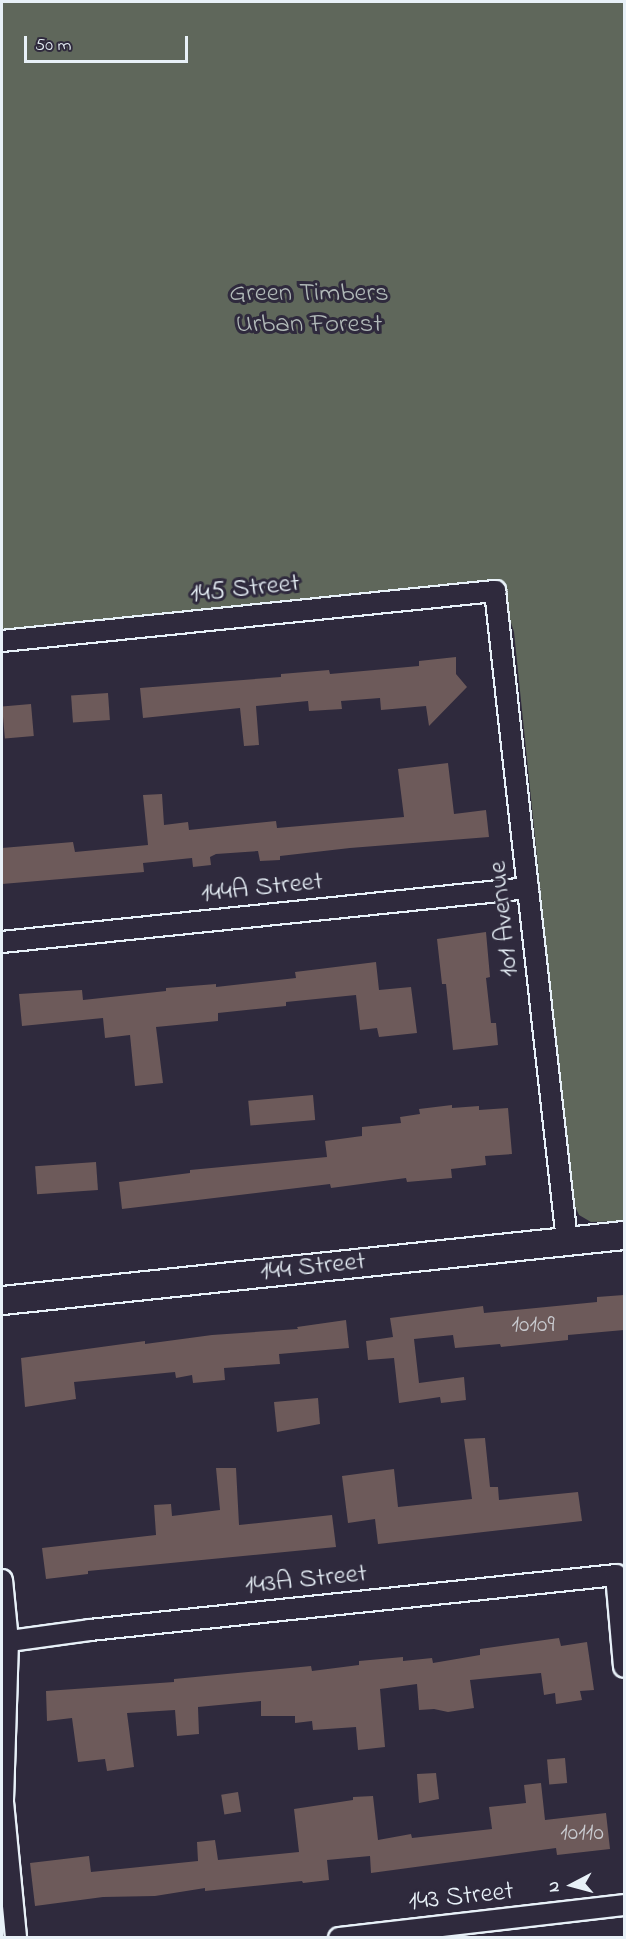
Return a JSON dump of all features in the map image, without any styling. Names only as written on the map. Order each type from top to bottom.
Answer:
[{"type":"main road","name":"144 Street","points":[[2,1300],[624,1235]]},
{"type":"street","name":"145 Street","points":[[2,641],[495,591]]},
{"type":"street","name":"101 Avenue","points":[[495,591],[567,1241]]},
{"type":"street","name":"144A Street","points":[[2,942],[528,888]]},
{"type":"street","name":"143A Street","points":[[4,1641],[616,1575],[624,1667]]},
{"type":"street","points":[[2,1580],[3,1802],[16,1938]]},
{"type":"street","name":"143 Street","points":[[339,1938],[624,1905]]},
{"type":"green space","name":"Green Timbers Urban Forest","points":[[2,2],[624,2],[624,1221],[591,1222],[579,1215],[572,1200],[514,632],[506,607],[492,601],[2,643]]},
{"type":"building","points":[[456,657],[456,674],[467,687],[429,726],[426,706],[381,710],[380,698],[341,701],[342,709],[309,711],[308,701],[256,706],[259,745],[244,746],[240,708],[143,718],[140,688],[281,677],[281,674],[329,670],[330,674],[419,666],[419,661]]},
{"type":"building","points":[[108,693],[110,720],[73,723],[71,696]]},
{"type":"building","points":[[31,704],[34,736],[5,738],[2,707]]},
{"type":"building","points":[[448,763],[454,814],[486,810],[489,837],[350,848],[280,856],[280,860],[260,861],[258,851],[216,854],[210,857],[211,865],[193,867],[192,858],[143,863],[144,872],[2,884],[2,848],[73,842],[75,852],[148,845],[143,795],[162,794],[164,825],[188,822],[189,830],[276,821],[277,828],[404,817],[398,769]]},
{"type":"building","points":[[486,932],[490,977],[486,978],[491,1023],[496,1023],[498,1045],[453,1050],[446,984],[442,984],[437,939]]},
{"type":"building","points":[[376,962],[379,990],[411,987],[417,1033],[379,1037],[377,1028],[360,1030],[356,995],[286,1002],[286,1006],[218,1013],[218,1021],[156,1027],[163,1083],[135,1086],[130,1035],[105,1038],[103,1018],[22,1026],[19,994],[82,990],[83,1000],[166,991],[166,988],[216,984],[216,987],[296,978],[295,972]]},
{"type":"building","points":[[313,1095],[315,1120],[250,1126],[248,1101]]},
{"type":"building","points":[[452,1105],[452,1108],[479,1106],[479,1110],[508,1108],[512,1154],[485,1156],[486,1165],[451,1169],[452,1178],[407,1182],[406,1178],[331,1188],[330,1184],[122,1209],[119,1182],[190,1173],[190,1170],[327,1157],[325,1141],[362,1136],[362,1127],[401,1123],[400,1117],[420,1114],[419,1109]]},
{"type":"building","points":[[96,1162],[98,1190],[37,1194],[35,1166]]},
{"type":"building","points":[[624,1295],[624,1330],[568,1335],[568,1340],[501,1347],[500,1344],[455,1348],[453,1335],[414,1339],[419,1383],[464,1377],[466,1400],[441,1403],[440,1397],[399,1403],[394,1358],[368,1360],[366,1341],[393,1337],[390,1318],[483,1306],[484,1313],[597,1302],[597,1297]]},
{"type":"building","points":[[346,1320],[349,1348],[279,1354],[280,1364],[224,1368],[225,1380],[193,1383],[192,1375],[176,1378],[175,1372],[74,1382],[76,1399],[25,1407],[21,1358],[145,1341],[145,1344],[212,1335],[298,1329],[297,1327]]},
{"type":"building","points":[[318,1398],[320,1424],[277,1432],[274,1402]]},
{"type":"building","points":[[485,1438],[490,1487],[498,1487],[499,1500],[578,1492],[582,1521],[378,1544],[375,1519],[348,1523],[342,1476],[394,1469],[398,1507],[472,1499],[464,1439]]},
{"type":"building","points":[[216,1468],[236,1468],[239,1525],[332,1515],[336,1547],[88,1571],[88,1574],[46,1579],[42,1548],[156,1535],[154,1505],[171,1504],[172,1516],[220,1510]]},
{"type":"building","points":[[559,1638],[561,1646],[587,1642],[594,1690],[580,1691],[582,1700],[556,1704],[555,1693],[544,1695],[541,1673],[470,1680],[474,1708],[448,1712],[434,1709],[419,1710],[417,1684],[380,1689],[385,1747],[358,1750],[356,1727],[313,1730],[312,1721],[295,1723],[295,1716],[261,1716],[261,1701],[198,1707],[199,1734],[177,1736],[175,1710],[127,1713],[134,1767],[107,1771],[105,1759],[78,1762],[72,1718],[47,1721],[46,1691],[174,1682],[174,1679],[311,1666],[312,1671],[359,1665],[359,1661],[403,1657],[403,1661],[432,1658],[433,1663],[480,1655],[480,1649]]},
{"type":"building","points":[[565,1758],[567,1783],[549,1784],[547,1760]]},
{"type":"building","points":[[436,1773],[439,1799],[419,1803],[417,1774]]},
{"type":"building","points":[[541,1783],[545,1820],[606,1813],[610,1849],[557,1855],[556,1848],[371,1873],[370,1856],[327,1860],[329,1880],[205,1891],[205,1888],[155,1896],[103,1897],[35,1906],[30,1863],[89,1856],[91,1872],[198,1861],[197,1842],[215,1840],[218,1860],[299,1852],[294,1809],[353,1800],[353,1797],[373,1796],[378,1840],[411,1834],[412,1838],[492,1829],[489,1807],[526,1803],[524,1785]]},
{"type":"building","points":[[238,1792],[241,1812],[224,1814],[221,1795]]}]
